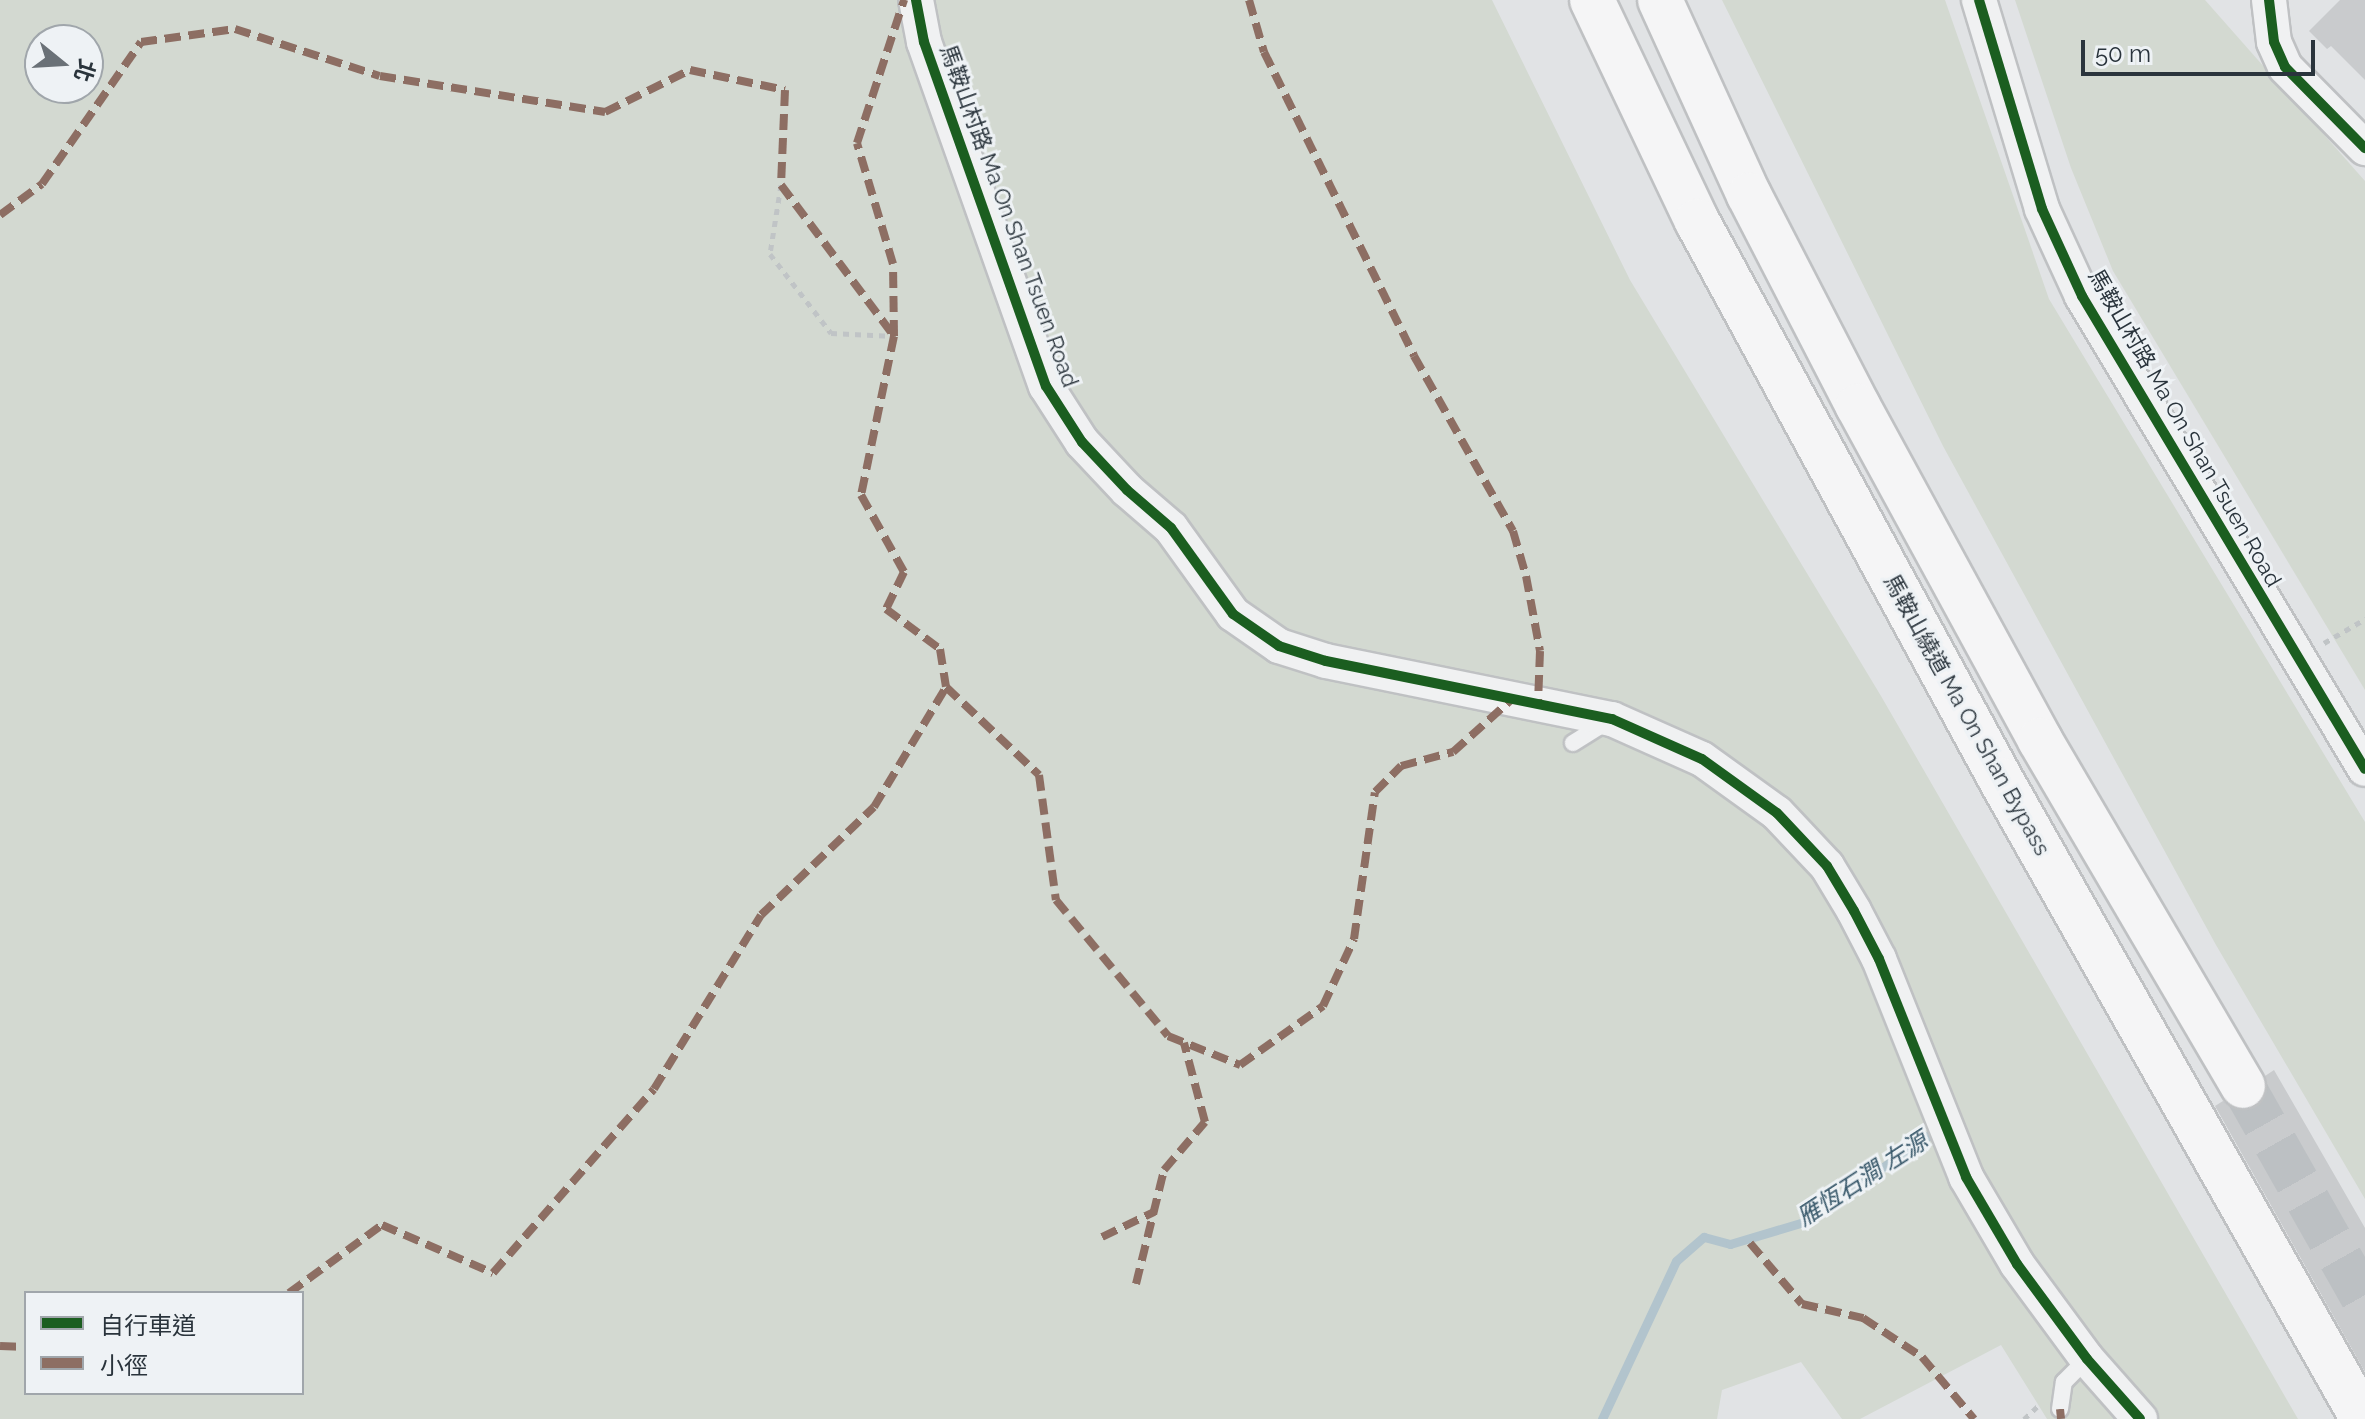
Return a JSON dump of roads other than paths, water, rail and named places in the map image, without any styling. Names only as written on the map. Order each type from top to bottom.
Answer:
[{"type":"main road","name":"馬鞍山繞道 Ma On Shan Bypass","points":[[1592,0],[1697,221],[2001,780],[2363,1419]]},
{"type":"main road","points":[[1660,0],[1749,195],[1858,406],[2040,740],[2243,1086]]},
{"type":"street","name":"馬鞍山村路 Ma On Shan Tsuen Road","points":[[916,0],[924,42],[1046,386],[1082,442],[1127,490],[1171,528],[1233,614],[1298,654],[1612,719],[1683,749],[1720,770],[1777,813],[1827,866],[1879,959],[1966,1177],[2017,1264],[2087,1359],[2140,1419]]},
{"type":"street","name":"馬鞍山村路 Ma On Shan Tsuen Road","points":[[1979,0],[2042,209],[2087,307],[2365,769]]},
{"type":"street","points":[[2269,0],[2274,42],[2285,67],[2365,148]]},
{"type":"lane","points":[[1573,743],[1612,719]]},
{"type":"lane","points":[[2060,1409],[2064,1382],[2087,1359]]},
{"type":"waterway","name":"雁恆石澗 左源","points":[[1602,1419],[1676,1261],[1704,1237],[1730,1244],[1804,1222],[1940,1128]]},
{"type":"tunnel","points":[[2243,1086],[2365,1302]]}]
